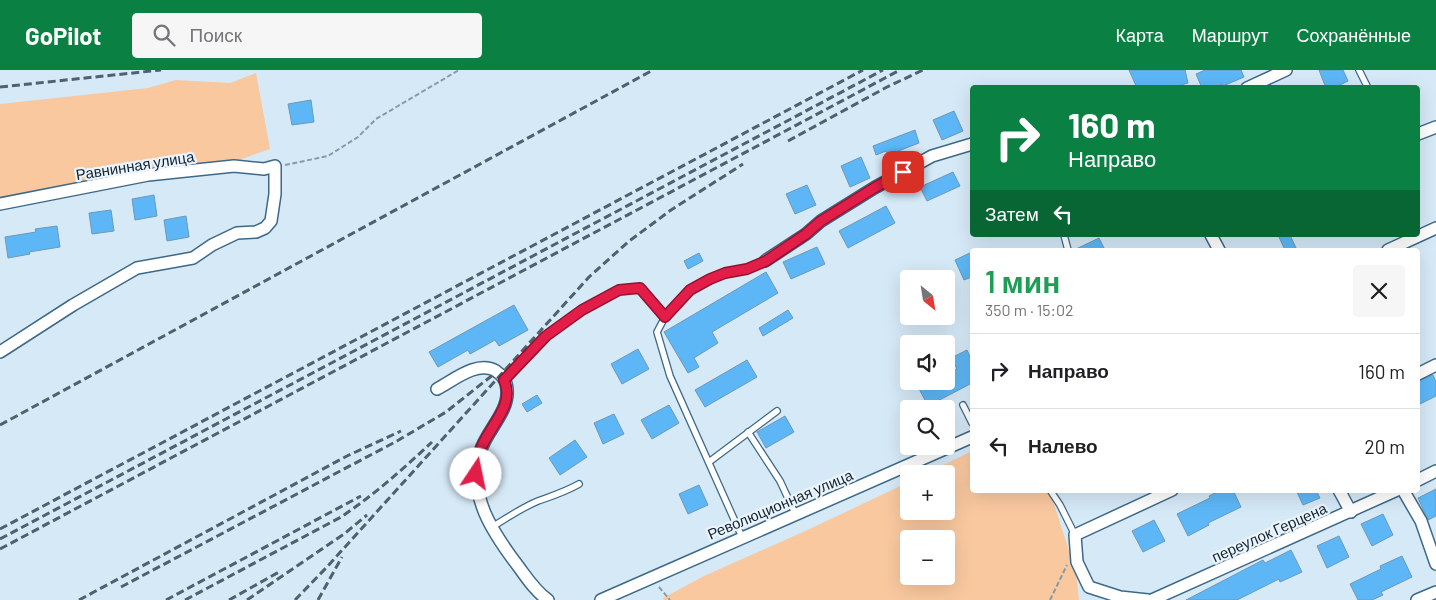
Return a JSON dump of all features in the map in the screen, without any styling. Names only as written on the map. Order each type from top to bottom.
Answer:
[{"type":"street","points":[[1251,85],[1273,73],[1286,70]]},
{"type":"street","points":[[1420,133],[1436,127]]},
{"type":"street","points":[[766,261],[806,234],[821,221],[874,188],[932,156],[970,145]]},
{"type":"street","name":"Равнинная улица","points":[[0,204],[148,175],[234,166],[264,169],[275,166]]},
{"type":"street","points":[[0,352],[73,305],[137,268],[192,258],[212,244],[237,233],[256,232],[265,228],[271,221],[275,194],[275,166]]},
{"type":"street","points":[[1420,235],[1436,228]]},
{"type":"street","points":[[1392,248],[1416,237]]},
{"type":"street","points":[[1420,373],[1436,365]]},
{"type":"street","points":[[437,389],[477,368],[488,367],[501,375],[504,380],[507,388],[507,397],[503,409],[480,451],[476,474],[478,492],[483,510],[498,540],[532,586],[548,600]]},
{"type":"street","name":"Революционная улица","points":[[601,600],[742,536],[970,438]]},
{"type":"street","points":[[1420,479],[1436,471]]},
{"type":"street","points":[[1148,600],[1120,597],[1089,586],[1076,562],[1075,535],[1166,493]]},
{"type":"street","points":[[1342,493],[1351,512]]},
{"type":"street","name":"переулок Герцена","points":[[1152,600],[1391,493]]},
{"type":"street","points":[[1405,493],[1421,521],[1436,564]]},
{"type":"street","points":[[1417,600],[1436,592]]},
{"type":"lane","points":[[1359,70],[1366,85]]},
{"type":"lane","points":[[742,536],[670,376],[657,332],[665,317],[696,286],[725,273],[747,269],[766,261]]},
{"type":"lane","points":[[504,380],[546,336],[582,310],[619,290],[640,288],[665,317]]},
{"type":"lane","points":[[962,405],[970,419]]},
{"type":"lane","points":[[709,462],[776,410]]},
{"type":"lane","points":[[748,432],[780,481],[796,513]]},
{"type":"lane","points":[[492,527],[514,513],[537,502],[564,493],[579,484]]},
{"type":"lane","points":[[1052,493],[1075,535]]},
{"type":"path","points":[[275,166],[328,156],[358,137],[376,119],[459,70]]},
{"type":"path","points":[[1050,600],[1067,564]]},
{"type":"path","points":[[651,578],[670,600]]},
{"type":"shaded area","points":[[256,73],[270,149],[233,162],[147,169],[0,197],[0,104],[148,88],[176,80],[230,83]]},
{"type":"shaded area","points":[[970,452],[970,493],[1049,493],[1076,572],[1079,600],[664,600],[663,598],[704,576],[900,486],[900,520],[955,520],[955,465],[943,465]]},
{"type":"building","points":[[1129,70],[1185,70],[1188,83],[1181,85],[1136,85]]},
{"type":"building","points":[[1205,70],[1241,70],[1244,77],[1225,85],[1201,85],[1196,74]]},
{"type":"building","points":[[1319,70],[1343,70],[1348,81],[1340,85],[1325,85]]},
{"type":"building","points":[[311,100],[314,122],[292,125],[288,104]]},
{"type":"building","points":[[954,111],[963,131],[942,140],[933,120]]},
{"type":"building","points":[[915,130],[919,143],[888,155],[886,151],[876,155],[873,146]]},
{"type":"building","points":[[861,157],[870,178],[850,187],[841,166]]},
{"type":"building","points":[[953,172],[960,186],[927,201],[920,187]]},
{"type":"building","points":[[807,185],[816,205],[795,214],[786,194]]},
{"type":"building","points":[[154,195],[157,216],[135,220],[132,199]]},
{"type":"building","points":[[886,206],[895,223],[848,248],[839,231]]},
{"type":"building","points":[[111,210],[114,231],[92,234],[89,213]]},
{"type":"building","points":[[186,216],[189,237],[167,241],[164,220]]},
{"type":"building","points":[[57,226],[60,247],[29,252],[30,254],[8,258],[5,237],[36,232],[35,229]]},
{"type":"building","points":[[1279,237],[1291,237],[1296,248],[1284,248]]},
{"type":"building","points":[[1099,238],[1104,248],[1078,248]]},
{"type":"building","points":[[817,247],[825,264],[791,279],[783,262]]},
{"type":"building","points":[[699,253],[703,261],[688,269],[684,261]]},
{"type":"building","points":[[970,253],[970,278],[964,280],[955,260]]},
{"type":"building","points":[[766,272],[778,293],[712,332],[718,343],[694,358],[699,367],[688,373],[664,332]]},
{"type":"building","points":[[514,305],[528,330],[499,346],[495,340],[470,354],[468,350],[438,367],[429,352]]},
{"type":"building","points":[[788,310],[793,318],[763,336],[759,328]]},
{"type":"building","points":[[638,349],[649,369],[622,384],[611,364]]},
{"type":"building","points":[[967,350],[970,357],[970,384],[939,400],[925,400],[920,390],[955,390],[955,370],[957,369],[955,356]]},
{"type":"building","points":[[747,360],[757,377],[705,407],[695,390]]},
{"type":"building","points":[[1433,375],[1436,382],[1436,396],[1420,404],[1420,380]]},
{"type":"building","points":[[537,395],[542,403],[527,412],[522,404]]},
{"type":"building","points":[[669,405],[679,423],[652,439],[641,420]]},
{"type":"building","points":[[614,414],[624,434],[603,444],[594,423]]},
{"type":"building","points":[[785,416],[794,432],[766,448],[757,432]]},
{"type":"building","points":[[575,440],[587,457],[560,475],[549,458]]},
{"type":"building","points":[[699,485],[708,505],[688,514],[679,494]]},
{"type":"building","points":[[1436,489],[1436,516],[1428,520],[1418,498]]},
{"type":"building","points":[[1215,493],[1234,493],[1241,507],[1208,523],[1209,525],[1188,536],[1177,514],[1210,498],[1209,496]]},
{"type":"building","points":[[1297,493],[1318,493],[1320,498],[1303,505]]},
{"type":"building","points":[[1383,514],[1393,535],[1372,546],[1361,524]]},
{"type":"building","points":[[1154,520],[1165,541],[1143,552],[1132,531]]},
{"type":"building","points":[[1339,536],[1349,557],[1327,568],[1317,546]]},
{"type":"building","points":[[1291,550],[1302,572],[1280,582],[1279,579],[1237,600],[1186,600],[1263,560],[1265,563]]},
{"type":"building","points":[[1402,556],[1412,577],[1381,592],[1383,595],[1372,600],[1358,600],[1350,584],[1381,569],[1380,566]]},
{"type":"railway","points":[[0,87],[161,70]]},
{"type":"railway","points":[[0,425],[653,70]]},
{"type":"railway","points":[[0,529],[863,70]]},
{"type":"railway","points":[[0,539],[883,70]]},
{"type":"railway","points":[[0,549],[900,70]]},
{"type":"railway","points":[[788,141],[887,87],[923,70]]},
{"type":"railway","points":[[295,600],[589,277],[628,242],[671,210],[743,164]]},
{"type":"railway","points":[[121,587],[397,441],[446,412],[494,374]]},
{"type":"railway","points":[[79,600],[347,456],[401,431]]},
{"type":"railway","points":[[185,600],[341,517],[365,500],[432,442]]},
{"type":"railway","points":[[166,600],[361,496]]},
{"type":"railway","points":[[247,600],[344,534],[367,515]]},
{"type":"railway","points":[[318,600],[342,557]]},
{"type":"railway","points":[[229,600],[279,572]]},
{"type":"route","points":[[476,474],[480,451],[503,409],[507,397],[507,388],[504,380],[546,336],[582,310],[619,290],[640,288],[665,317],[690,290],[725,273],[747,269],[766,261],[806,234],[821,221],[903,172]]}]
